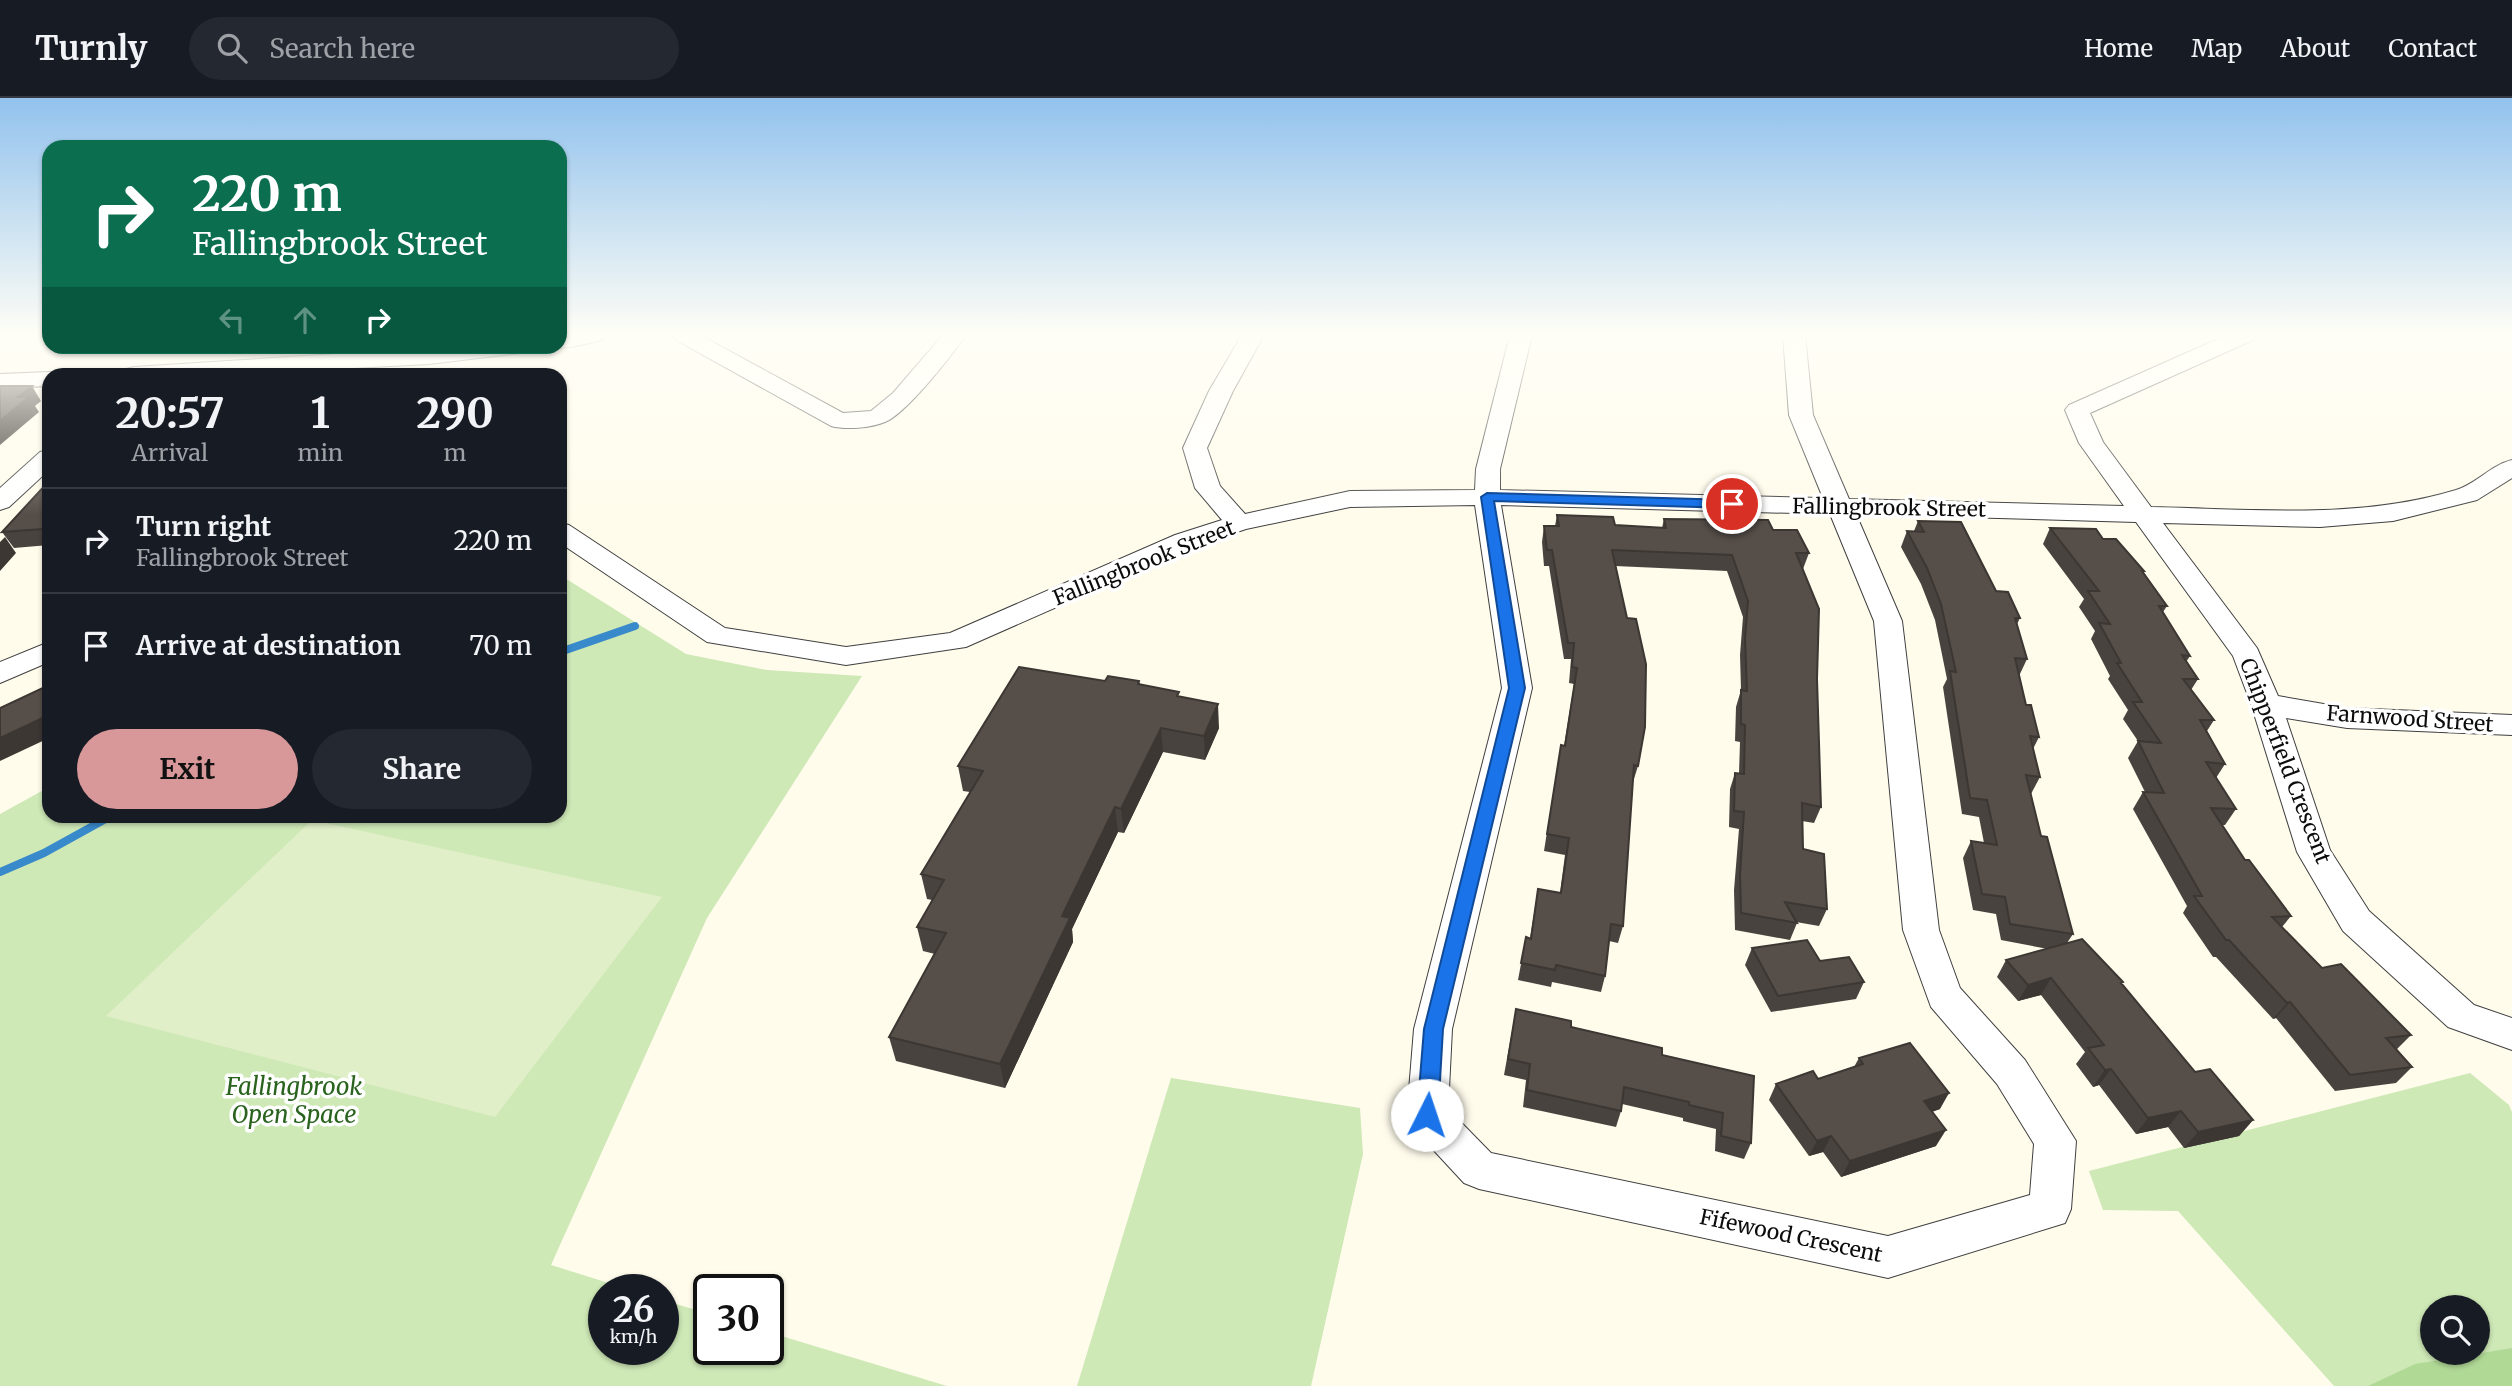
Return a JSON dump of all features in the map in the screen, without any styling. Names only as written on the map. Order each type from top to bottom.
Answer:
[{"type":"street","points":[[792,395],[839,421],[878,416],[903,395]]},
{"type":"street","points":[[1219,395],[1195,448],[1208,488],[1239,523]]},
{"type":"street","points":[[1487,497],[1488,469],[1506,395]]},
{"type":"street","points":[[1799,395],[1801,415],[1841,507]]},
{"type":"street","name":"Chipperfield Crescent","points":[[2110,395],[2077,410],[2091,443],[2247,655],[2266,704],[2314,852],[2356,922],[2461,1016],[2512,1034]]},
{"type":"street","points":[[0,502],[42,463]]},
{"type":"street","name":"Fallingbrook Street","points":[[567,536],[717,636],[846,656],[956,641],[1184,541],[1239,523],[1350,499],[1487,497],[2320,519],[2393,513],[2468,495],[2506,477]]},
{"type":"street","name":"Fifewood Crescent","points":[[1487,497],[1517,688],[1433,1029],[1427,1115],[1479,1170],[1888,1257],[2050,1209],[2055,1141],[2011,1072],[1944,996],[1920,930],[1888,621],[1841,507]]},
{"type":"street","points":[[0,673],[42,654]]},
{"type":"street","name":"Farnwood Street","points":[[2266,704],[2347,718],[2512,725]]},
{"type":"green space","name":"Fallingbrook Open Space","points":[[567,579],[686,654],[767,670],[862,676],[707,918],[551,1265],[588,1277],[588,1365],[679,1365],[679,1305],[693,1309],[693,1365],[784,1365],[784,1337],[947,1386],[0,1386],[0,814],[42,791],[42,823],[567,823]]},
{"type":"green space","points":[[309,823],[326,823],[662,897],[495,1117],[106,1016]]},
{"type":"green space","points":[[2470,1073],[2509,1105],[2512,1112],[2512,1386],[2334,1386],[2178,1211],[2103,1210],[2089,1171]]},
{"type":"green space","points":[[1171,1078],[1360,1108],[1363,1154],[1311,1386],[1077,1386]]},
{"type":"green space","points":[[2512,1348],[2512,1386],[2368,1386],[2415,1364],[2490,1365],[2490,1352]]},
{"type":"building","points":[[0,395],[29,397],[0,421]]},
{"type":"building","points":[[42,489],[42,529],[2,532]]},
{"type":"building","points":[[1557,515],[1613,517],[1615,525],[1666,528],[1664,519],[1768,520],[1773,530],[1797,530],[1809,553],[1796,553],[1819,609],[1817,679],[1821,807],[1802,803],[1803,849],[1824,854],[1827,909],[1785,902],[1797,923],[1741,913],[1740,874],[1744,812],[1734,811],[1735,773],[1744,774],[1745,725],[1741,724],[1741,690],[1747,691],[1745,638],[1748,601],[1732,555],[1612,550],[1627,618],[1636,619],[1646,664],[1645,727],[1638,766],[1634,765],[1623,926],[1611,924],[1605,976],[1556,965],[1555,970],[1521,963],[1526,937],[1531,939],[1538,889],[1561,893],[1569,838],[1547,834],[1577,668],[1572,667],[1574,643],[1568,643],[1552,550],[1547,550],[1544,526],[1559,526]]},
{"type":"building","points":[[1918,521],[1961,522],[1996,591],[2008,592],[2020,618],[2015,618],[2027,659],[2015,658],[2026,705],[2031,705],[2039,737],[2030,736],[2040,777],[2026,775],[2041,836],[2047,837],[2073,934],[2010,924],[2005,897],[1982,894],[1971,841],[1997,845],[1987,800],[1970,798],[1950,671],[1956,672],[1941,604],[1927,568],[1907,531],[1924,532]]},
{"type":"building","points":[[2050,528],[2096,529],[2103,539],[2116,539],[2144,571],[2167,606],[2159,606],[2190,656],[2182,655],[2198,679],[2183,679],[2214,720],[2200,720],[2225,764],[2206,762],[2236,809],[2211,808],[2245,860],[2249,860],[2291,916],[2272,917],[2322,968],[2341,964],[2411,1035],[2386,1038],[2412,1067],[2350,1075],[2290,1002],[2287,1003],[2229,940],[2226,940],[2194,896],[2202,896],[2143,792],[2164,793],[2138,741],[2161,743],[2133,702],[2142,702],[2117,663],[2121,663],[2099,623],[2110,624],[2088,591],[2099,591]]},
{"type":"building","points":[[1019,667],[1105,681],[1108,676],[1139,681],[1138,684],[1179,692],[1177,696],[1218,704],[1204,736],[1161,728],[1121,809],[1115,807],[1062,916],[1070,918],[1000,1064],[889,1037],[946,933],[917,927],[944,880],[921,874],[983,771],[958,766]]},
{"type":"building","points":[[42,688],[42,718],[0,738],[0,708]]},
{"type":"building","points":[[2082,939],[2123,982],[2121,983],[2195,1072],[2210,1069],[2253,1120],[2198,1132],[2181,1111],[2148,1118],[2111,1069],[2105,1070],[2088,1048],[2104,1045],[2051,978],[2028,985],[2006,960]]},
{"type":"building","points":[[1807,940],[1820,961],[1849,957],[1864,982],[1778,996],[1752,948]]},
{"type":"building","points":[[1516,1009],[1571,1021],[1571,1027],[1662,1048],[1662,1055],[1754,1076],[1751,1143],[1721,1136],[1723,1113],[1689,1105],[1689,1102],[1624,1087],[1621,1111],[1527,1090],[1530,1064],[1508,1059]]},
{"type":"building","points":[[1910,1043],[1949,1093],[1924,1101],[1946,1130],[1850,1161],[1831,1136],[1817,1141],[1776,1084],[1813,1071],[1818,1079],[1863,1064],[1859,1058]]},
{"type":"waterway","points":[[567,650],[635,626]]},
{"type":"waterway","points":[[0,872],[44,853],[98,823]]},
{"type":"route","points":[[1427,1115],[1433,1029],[1517,688],[1487,497],[1732,504]]}]
